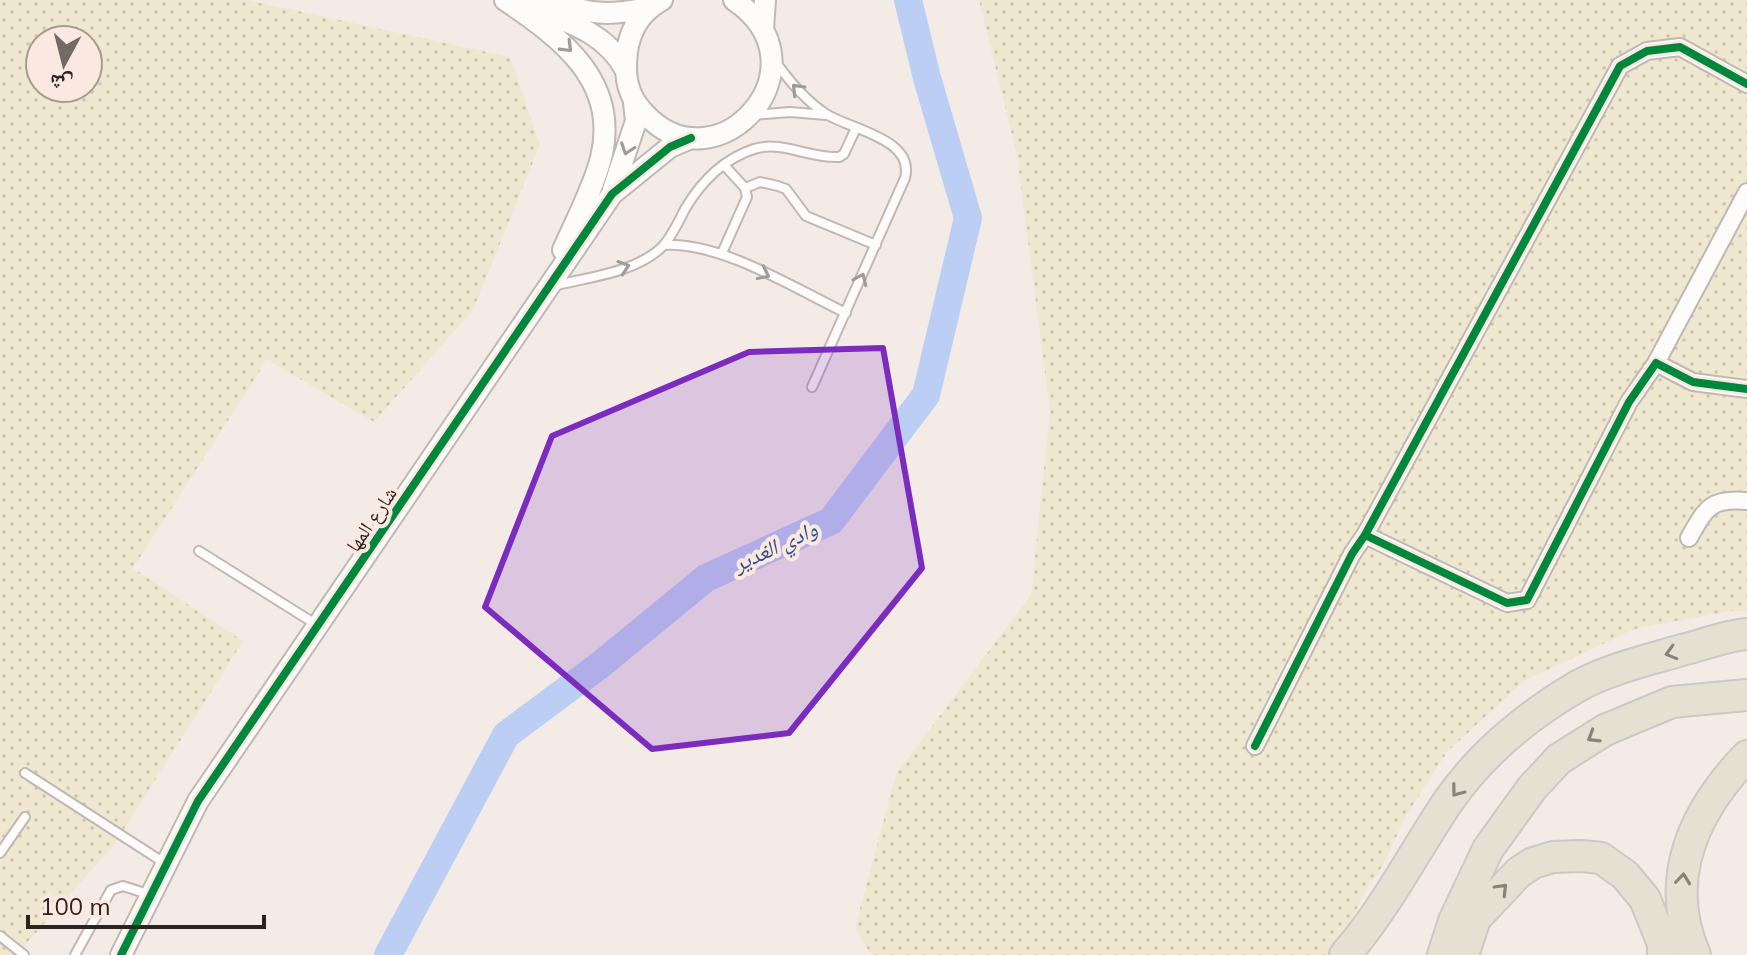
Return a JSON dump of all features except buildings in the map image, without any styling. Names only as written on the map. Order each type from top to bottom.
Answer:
[{"type":"highway","points":[[1345,955],[1363,934],[1426,841],[1447,804],[1467,778],[1513,731],[1580,685],[1654,658],[1747,634]]},
{"type":"highway","points":[[1443,955],[1454,921],[1488,849],[1532,788],[1559,759],[1605,730],[1696,690],[1747,673]]},
{"type":"highway","points":[[1672,702],[1747,695]]},
{"type":"highway","points":[[1695,955],[1684,924],[1681,889],[1685,859],[1692,833],[1705,806],[1747,756]]},
{"type":"highway","points":[[1463,955],[1475,919],[1518,873],[1533,863],[1553,857],[1582,856],[1601,858],[1625,875],[1645,899],[1663,944],[1663,955]]},
{"type":"street","points":[[505,0],[559,38],[574,53],[589,73],[604,115],[605,136],[595,179],[548,287]]},
{"type":"street","points":[[512,0],[586,30],[611,49],[626,71]]},
{"type":"street","points":[[543,0],[591,13],[616,15],[654,4]]},
{"type":"street","points":[[734,0],[750,11],[763,29],[772,57],[768,88],[751,116]]},
{"type":"street","points":[[763,29],[765,0]]},
{"type":"street","points":[[654,4],[631,34],[627,46],[627,83],[634,103],[660,126],[691,138]]},
{"type":"street","points":[[1255,746],[1352,554],[1620,66],[1647,51],[1680,47],[1747,84]]},
{"type":"street","name":"شارع المها","points":[[121,955],[198,801],[612,194],[636,121],[634,103]]},
{"type":"street","name":"شارع المها","points":[[612,194],[670,147],[691,138],[719,135],[751,116]]},
{"type":"street","points":[[1365,535],[1507,603],[1527,600],[1629,402],[1656,363],[1747,192]]},
{"type":"street","points":[[1656,363],[1693,382],[1747,389]]},
{"type":"street","points":[[1689,538],[1704,511],[1724,499],[1747,501]]},
{"type":"lane","points":[[772,57],[807,99],[828,115],[896,147],[907,164],[905,178],[812,387]]},
{"type":"lane","points":[[751,116],[790,112],[828,115]]},
{"type":"lane","points":[[548,287],[642,261],[664,245],[704,181],[724,165],[756,148],[772,146],[839,157],[844,154],[856,128]]},
{"type":"lane","points":[[722,253],[745,202],[745,188],[724,165]]},
{"type":"lane","points":[[745,188],[760,182],[786,189],[806,216],[876,245]]},
{"type":"lane","points":[[664,245],[688,244],[722,253],[846,313]]},
{"type":"lane","points":[[199,551],[318,625]]},
{"type":"lane","points":[[25,773],[167,864]]},
{"type":"lane","points":[[0,853],[25,817]]},
{"type":"lane","points":[[75,955],[111,890],[123,886],[151,895]]},
{"type":"lane","points":[[0,936],[24,955]]},
{"type":"highlighted area","points":[[883,348],[922,568],[789,733],[652,749],[485,607],[552,436],[749,352]]},
{"type":"sand","points":[[0,0],[247,0],[510,57],[540,145],[473,310],[374,422],[267,360],[133,568],[243,641],[114,845],[16,955],[0,955]]},
{"type":"sand","points":[[979,0],[1747,0],[1747,611],[1730,611],[1635,629],[1524,681],[1447,752],[1407,814],[1350,925],[1329,955],[871,955],[855,928],[896,774],[1031,595],[1050,412],[1017,155]]},
{"type":"waterway","name":"وادي الغدير","points":[[388,955],[506,735],[600,665],[706,578],[831,521],[926,395],[968,218],[908,0]]},
{"type":"cycle path","points":[[1365,535],[1620,66],[1647,51],[1680,47],[1747,84]]},
{"type":"cycle path","points":[[121,955],[198,801],[612,194],[670,147],[691,138]]},
{"type":"cycle path","points":[[1255,746],[1352,554],[1365,535],[1507,603],[1527,600],[1629,402],[1656,363],[1693,382],[1747,389]]}]
